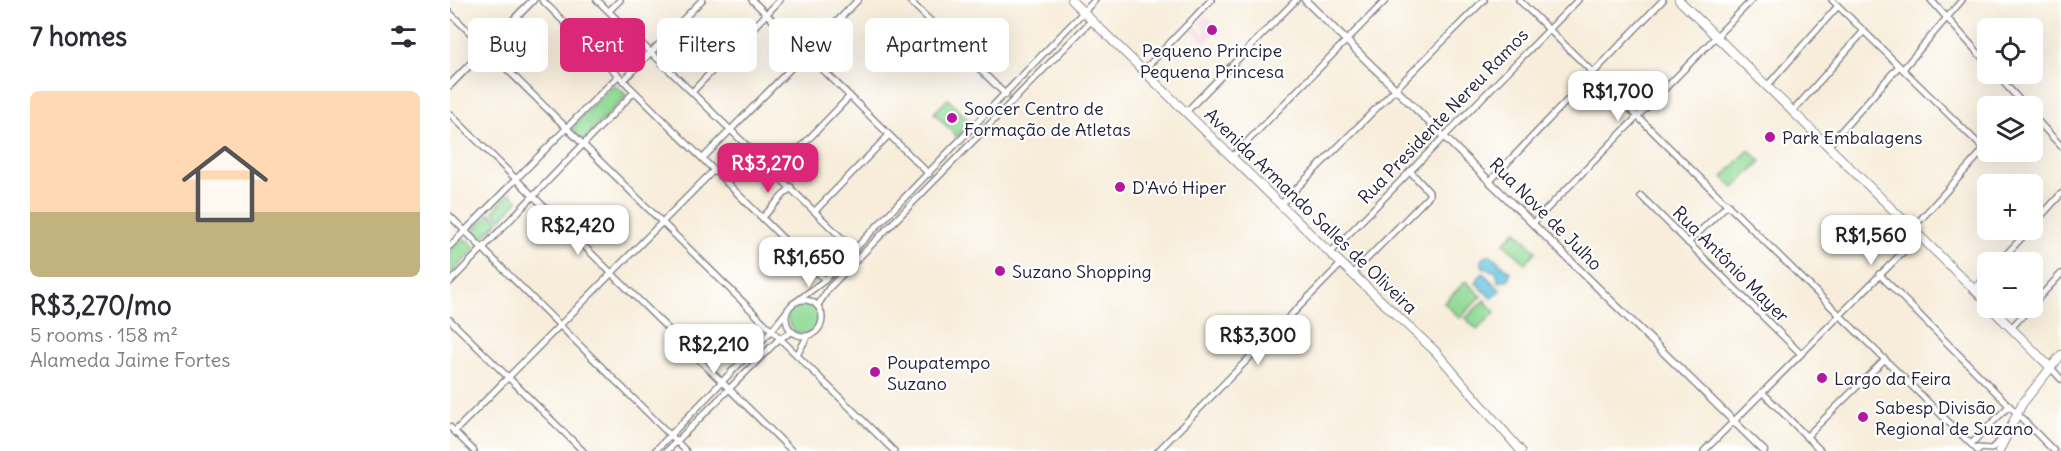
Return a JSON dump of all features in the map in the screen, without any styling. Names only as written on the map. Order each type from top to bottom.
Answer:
[{"type":"main road","name":"Avenida Armando Salles de Oliveira","points":[[1071,0],[1341,264],[1435,351],[1521,451]]},
{"type":"main road","points":[[1679,0],[1977,293]]},
{"type":"main road","points":[[2001,318],[2050,367]]},
{"type":"main road","points":[[1999,451],[2016,413],[2061,355]]},
{"type":"street","points":[[515,18],[533,0]]},
{"type":"street","points":[[542,0],[825,280]]},
{"type":"street","points":[[597,0],[854,250]]},
{"type":"street","points":[[609,11],[620,0]]},
{"type":"street","points":[[450,246],[566,129],[651,51],[702,0]]},
{"type":"street","points":[[752,0],[770,18]]},
{"type":"street","points":[[693,92],[780,0]]},
{"type":"street","points":[[840,18],[858,0]]},
{"type":"street","points":[[909,0],[1006,95]]},
{"type":"street","points":[[655,451],[772,330],[795,302],[825,280],[1006,95],[1095,0]]},
{"type":"street","points":[[1144,70],[1211,0]]},
{"type":"street","points":[[1187,111],[1296,0]]},
{"type":"street","name":"Rua Nove de Julho","points":[[1305,0],[1764,451]]},
{"type":"street","points":[[1233,156],[1386,0]]},
{"type":"street","points":[[1281,204],[1484,0]]},
{"type":"street","points":[[1520,0],[1975,447],[1992,449],[2006,432]]},
{"type":"street","name":"Rua Presidente Nereu Ramos","points":[[1330,253],[1578,0]]},
{"type":"street","points":[[1490,181],[1663,0]]},
{"type":"street","points":[[1533,223],[1640,117],[1752,0]]},
{"type":"street","points":[[1832,0],[1977,139]]},
{"type":"street","points":[[1931,0],[1977,52]]},
{"type":"street","points":[[1828,146],[1962,0]]},
{"type":"street","points":[[1767,86],[1838,6]]},
{"type":"street","points":[[450,13],[468,30]]},
{"type":"street","points":[[797,355],[807,337],[816,333],[822,323],[818,305],[829,288],[1092,20]]},
{"type":"street","points":[[1793,111],[1864,31]]},
{"type":"street","points":[[450,85],[468,66]]},
{"type":"street","points":[[510,72],[894,451]]},
{"type":"street","points":[[703,158],[787,72]]},
{"type":"street","points":[[825,72],[929,174]]},
{"type":"street","points":[[2005,84],[2015,96]]},
{"type":"street","points":[[450,282],[634,92]]},
{"type":"street","points":[[776,173],[850,96]]},
{"type":"street","points":[[450,114],[792,451]]},
{"type":"street","points":[[2043,127],[2061,146]]},
{"type":"street","points":[[815,211],[889,135]]},
{"type":"street","points":[[1912,229],[1977,157]]},
{"type":"street","points":[[474,451],[452,429],[510,378],[714,170]]},
{"type":"street","points":[[1352,274],[1429,196],[1429,192],[1410,171]]},
{"type":"street","points":[[762,217],[791,187]]},
{"type":"street","points":[[2043,214],[2061,194]]},
{"type":"street","name":"Rua Antônio Mayer","points":[[1641,196],[1801,354]]},
{"type":"street","points":[[1688,243],[1728,204]]},
{"type":"street","points":[[450,216],[686,451]]},
{"type":"street","points":[[1704,451],[1839,313],[1919,236]]},
{"type":"street","points":[[2008,252],[2020,240]]},
{"type":"street","points":[[1158,451],[1341,264]]},
{"type":"street","points":[[1879,274],[2054,451]]},
{"type":"street","points":[[2043,293],[2061,274]]},
{"type":"street","points":[[1974,290],[1977,287]]},
{"type":"street","points":[[795,302],[807,300],[818,305]]},
{"type":"street","points":[[787,311],[786,322],[792,332],[807,337]]},
{"type":"street","points":[[2011,328],[2020,318]]},
{"type":"street","points":[[450,320],[583,451]]},
{"type":"street","points":[[667,451],[780,338],[792,332]]},
{"type":"street","points":[[1806,437],[1885,359]]},
{"type":"street","points":[[2050,367],[2061,379]]},
{"type":"street","points":[[1762,392],[1821,451]]},
{"type":"street","points":[[1975,447],[2009,406]]},
{"type":"shaded area","name":"Pequeno Principe Pequena Princesa","points":[[1206,15],[1219,29],[1205,43],[1193,31],[1196,27],[1203,33],[1206,31],[1199,23]]},
{"type":"green space","points":[[615,85],[626,95],[624,98],[584,139],[578,138],[571,128],[611,86]]},
{"type":"green space","name":"Soocer Centro de Formação de Atletas","points":[[948,99],[971,123],[957,137],[934,113]]},
{"type":"green space","points":[[1749,150],[1761,161],[1734,188],[1723,177]]},
{"type":"green space","points":[[510,193],[518,201],[501,219],[493,211]]},
{"type":"green space","points":[[490,213],[499,221],[482,239],[473,231]]},
{"type":"green space","points":[[1516,231],[1536,251],[1525,263],[1504,243]]},
{"type":"green space","points":[[460,239],[469,241],[476,248],[450,275],[450,249]]},
{"type":"green space","points":[[1466,281],[1481,296],[1460,318],[1444,303]]},
{"type":"green space","points":[[1484,300],[1495,312],[1477,330],[1466,318]]},
{"type":"green space","points":[[804,302],[815,307],[820,318],[815,329],[804,334],[793,329],[788,318],[793,307]]},
{"type":"water","points":[[1486,255],[1491,255],[1510,272],[1509,279],[1499,282],[1496,272],[1483,267],[1481,260]]},
{"type":"water","points":[[1483,273],[1500,290],[1491,298],[1475,282]]},
{"type":"place","name":"Pequeno Principe Pequena Princesa","points":[[1212,30]]},
{"type":"place","name":"Soocer Centro de Formação de Atletas","points":[[952,118]]},
{"type":"place","name":"Park Embalagens","points":[[1770,137]]},
{"type":"place","name":"D'Avó Hiper","points":[[1120,187]]},
{"type":"place","name":"Suzano Shopping","points":[[1000,271]]},
{"type":"place","name":"Poupatempo Suzano","points":[[875,372]]},
{"type":"place","name":"Largo da Feira","points":[[1822,378]]},
{"type":"place","name":"Sabesp Divisão Regional de Suzano","points":[[1863,417]]}]
